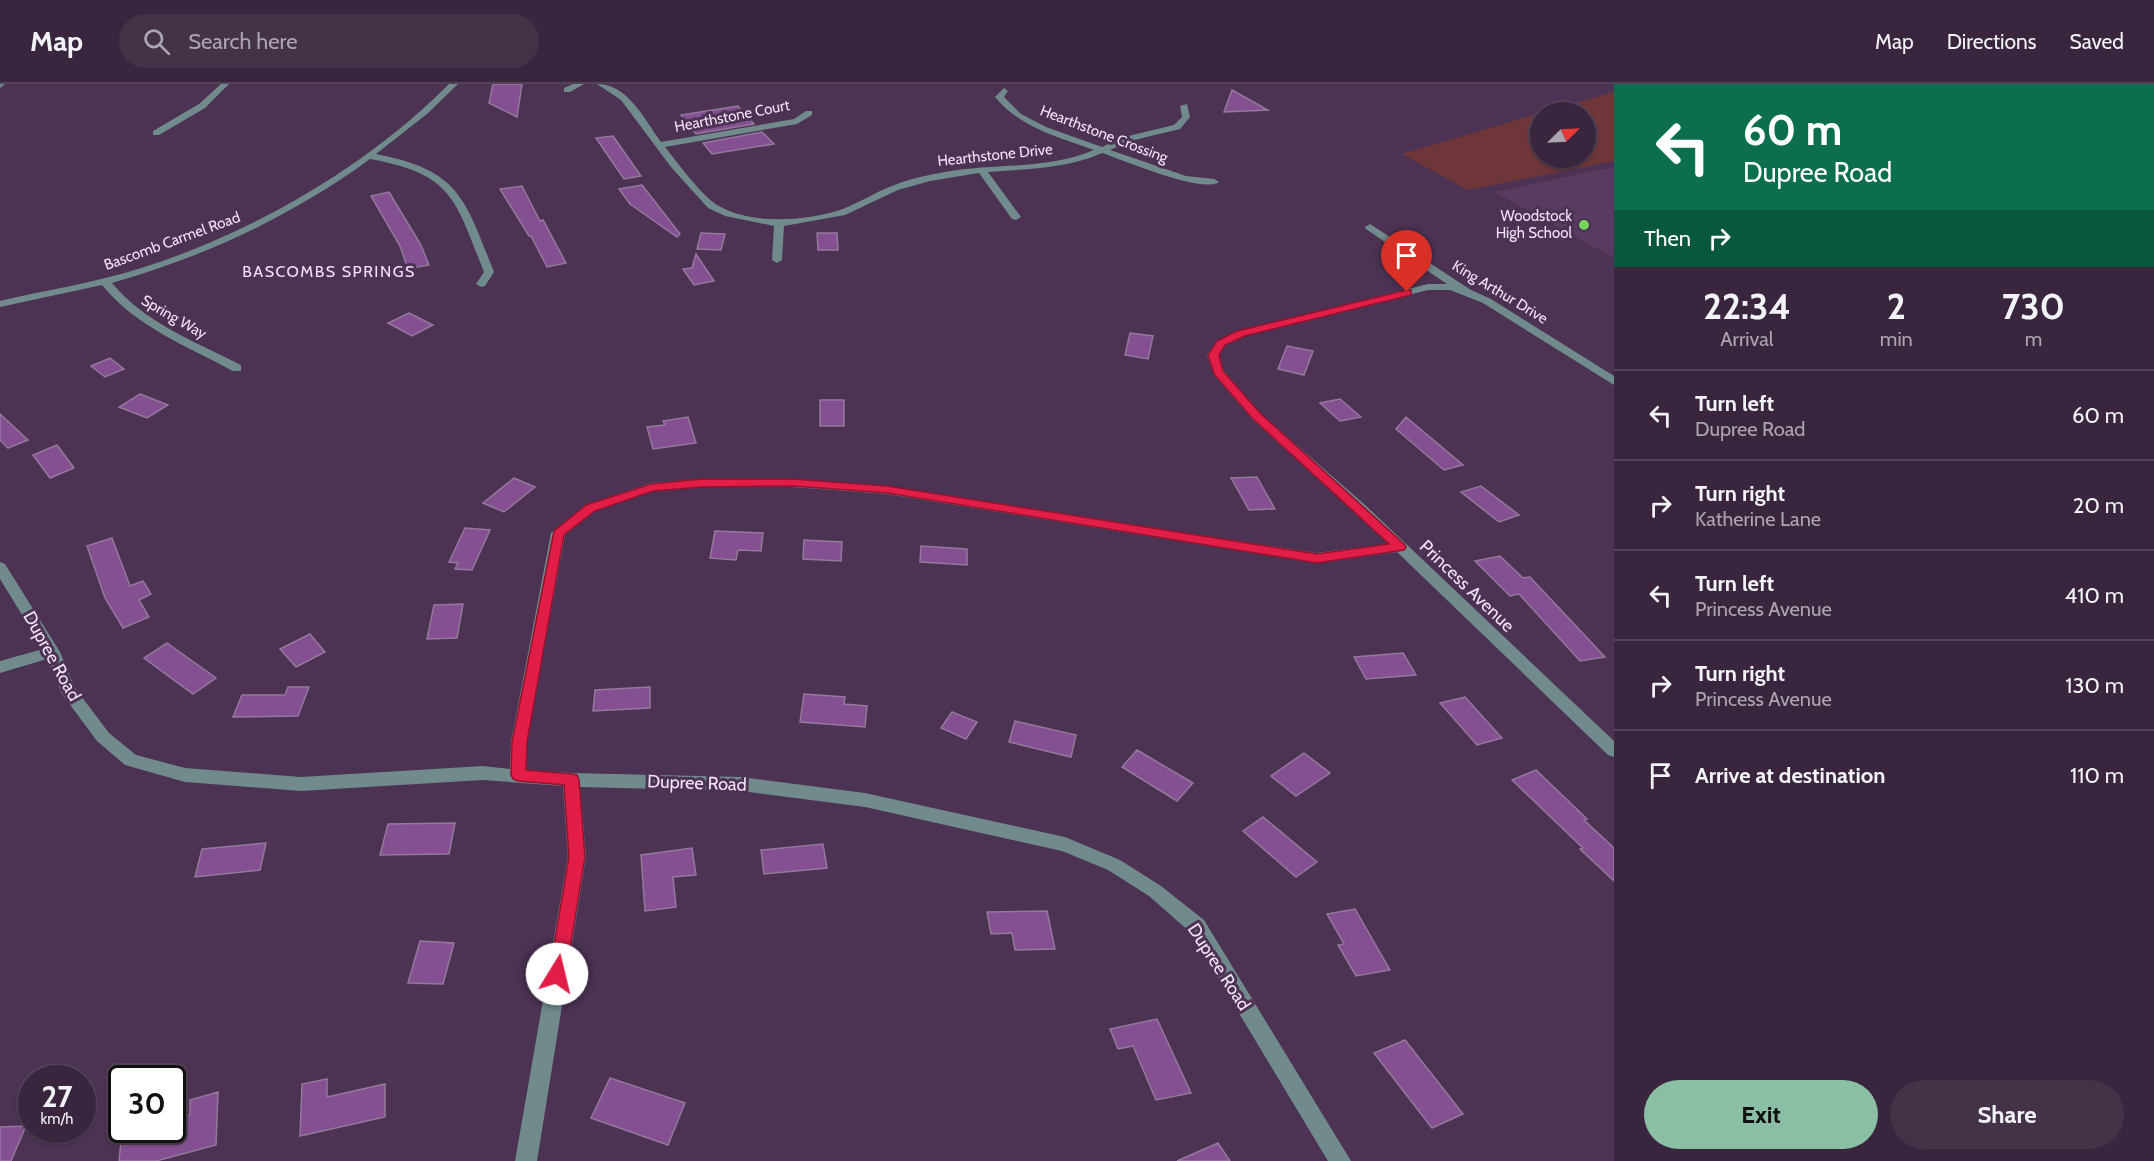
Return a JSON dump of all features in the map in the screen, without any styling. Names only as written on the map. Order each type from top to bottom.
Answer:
[{"type":"street","points":[[156,133],[205,104],[218,94],[225,84]]},
{"type":"street","name":"Bascomb Carmel Road","points":[[0,304],[105,282],[163,263],[253,227],[335,181],[430,107],[454,84]]},
{"type":"street","points":[[567,90],[580,84]]},
{"type":"street","name":"Hearthstone Drive","points":[[601,84],[613,89],[624,98],[674,165],[712,206],[729,214],[779,224],[841,213],[895,188],[928,177],[1018,165],[1058,163],[1083,158],[1127,139],[1177,127],[1186,117],[1184,106]]},
{"type":"street","name":"Hearthstone Crossing","points":[[1004,91],[999,97],[1018,116],[1043,129],[1185,179],[1214,182]]},
{"type":"street","name":"Hearthstone Court","points":[[659,145],[796,121],[809,113]]},
{"type":"street","points":[[369,156],[417,166],[437,176],[447,185],[462,206],[489,272],[481,284]]},
{"type":"street","points":[[982,171],[1016,217]]},
{"type":"street","points":[[777,260],[779,224]]},
{"type":"street","name":"King Arthur Drive","points":[[1370,227],[1467,292],[1487,300],[1614,381]]},
{"type":"street","name":"Spring Way","points":[[105,282],[119,299],[142,318],[237,368]]},
{"type":"street","name":"Princess Avenue","points":[[1467,292],[1451,287],[1428,287],[1241,334],[1221,343],[1213,355],[1218,372],[1256,416],[1400,547],[1614,751]]},
{"type":"street","points":[[518,775],[519,742],[558,533],[590,508],[651,487],[702,483],[792,483],[887,490],[1317,558],[1400,547]]},
{"type":"street","name":"Dupree Road","points":[[0,567],[52,652],[68,690],[103,737],[131,759],[185,775],[301,784],[483,773],[572,780],[741,784],[865,800],[1065,844],[1114,865],[1155,891],[1197,926],[1340,1161]]},
{"type":"street","points":[[0,667],[52,652]]},
{"type":"street","points":[[526,1161],[577,857],[572,780]]},
{"type":"shaded area","points":[[1614,92],[1614,161],[1596,165],[1596,102],[1579,102]]},
{"type":"shaded area","points":[[1530,116],[1530,168],[1579,168],[1468,190],[1402,154]]},
{"type":"shaded area","name":"Woodstock High School","points":[[1614,167],[1614,258],[1494,192]]},
{"type":"building","points":[[493,84],[522,84],[517,117],[489,103]]},
{"type":"building","points":[[1232,90],[1268,110],[1224,112]]},
{"type":"building","points":[[738,106],[754,124],[696,134],[681,115]]},
{"type":"building","points":[[762,132],[774,144],[712,154],[703,143]]},
{"type":"building","points":[[613,136],[641,176],[624,179],[596,138]]},
{"type":"building","points":[[642,185],[680,234],[677,237],[630,204],[619,189]]},
{"type":"building","points":[[522,186],[566,263],[547,267],[531,236],[500,189]]},
{"type":"building","points":[[389,192],[421,245],[429,265],[408,269],[400,246],[371,196]]},
{"type":"building","points":[[701,233],[725,234],[721,250],[697,249]]},
{"type":"building","points":[[817,233],[837,233],[838,250],[818,250]]},
{"type":"building","points":[[696,254],[714,281],[694,285],[683,269],[692,268]]},
{"type":"building","points":[[409,313],[433,325],[412,336],[388,323]]},
{"type":"building","points":[[1130,333],[1153,336],[1148,359],[1125,355]]},
{"type":"building","points":[[1287,346],[1313,351],[1304,375],[1278,369]]},
{"type":"building","points":[[110,358],[124,369],[105,377],[91,366]]},
{"type":"building","points":[[140,394],[168,405],[147,418],[119,407]]},
{"type":"building","points":[[1340,399],[1361,417],[1340,421],[1320,403]]},
{"type":"building","points":[[820,400],[844,400],[844,426],[820,426]]},
{"type":"building","points":[[0,414],[28,440],[8,448],[0,440]]},
{"type":"building","points":[[688,417],[696,443],[653,449],[647,427],[665,425],[663,421]]},
{"type":"building","points":[[1406,417],[1463,465],[1444,470],[1396,429]]},
{"type":"building","points":[[57,445],[74,468],[50,478],[33,455]]},
{"type":"building","points":[[1257,477],[1275,509],[1249,510],[1231,478]]},
{"type":"building","points":[[514,478],[535,487],[504,512],[483,503]]},
{"type":"building","points":[[1481,486],[1519,515],[1499,522],[1461,492]]},
{"type":"building","points":[[465,528],[490,530],[472,570],[455,569],[458,563],[449,562]]},
{"type":"building","points":[[715,531],[763,533],[761,551],[738,550],[736,560],[710,558]]},
{"type":"building","points":[[112,538],[130,586],[143,581],[151,594],[139,600],[149,617],[123,628],[105,598],[87,546]]},
{"type":"building","points":[[804,540],[842,542],[841,561],[803,559]]},
{"type":"building","points":[[921,546],[967,549],[967,565],[920,562]]},
{"type":"building","points":[[1500,556],[1523,578],[1530,577],[1605,657],[1580,661],[1519,594],[1510,596],[1475,561]]},
{"type":"building","points":[[463,604],[457,638],[427,639],[434,605]]},
{"type":"building","points":[[310,634],[325,652],[296,667],[280,649]]},
{"type":"building","points":[[167,643],[216,678],[193,694],[144,658]]},
{"type":"building","points":[[1403,653],[1416,675],[1366,679],[1354,657]]},
{"type":"building","points":[[288,687],[309,687],[298,716],[233,717],[242,695],[285,695]]},
{"type":"building","points":[[650,687],[650,708],[593,711],[595,690]]},
{"type":"building","points":[[804,694],[845,697],[844,704],[867,706],[865,727],[800,722]]},
{"type":"building","points":[[1465,697],[1502,738],[1477,745],[1440,703]]},
{"type":"building","points":[[952,712],[977,722],[966,739],[941,728]]},
{"type":"building","points":[[1015,721],[1076,735],[1071,757],[1009,742]]},
{"type":"building","points":[[1137,750],[1193,783],[1177,801],[1122,767]]},
{"type":"building","points":[[1304,753],[1330,773],[1296,796],[1271,776]]},
{"type":"building","points":[[1536,770],[1614,848],[1614,881],[1512,780]]},
{"type":"building","points":[[1263,817],[1317,862],[1296,877],[1243,831]]},
{"type":"building","points":[[455,823],[449,854],[380,855],[388,824]]},
{"type":"building","points":[[266,843],[260,870],[195,877],[202,849]]},
{"type":"building","points":[[823,844],[827,868],[764,874],[761,850]]},
{"type":"building","points":[[692,848],[696,875],[673,877],[676,907],[645,911],[641,855]]},
{"type":"building","points":[[1355,909],[1390,970],[1356,976],[1338,945],[1344,944],[1327,914]]},
{"type":"building","points":[[1047,911],[1055,949],[1015,950],[1012,933],[991,934],[987,912]]},
{"type":"building","points":[[420,941],[454,943],[443,984],[408,983]]},
{"type":"building","points":[[1157,1019],[1191,1093],[1156,1100],[1133,1046],[1118,1049],[1110,1029]]},
{"type":"building","points":[[1405,1040],[1463,1114],[1432,1128],[1374,1053]]},
{"type":"building","points":[[610,1078],[685,1103],[668,1145],[591,1118]]},
{"type":"building","points":[[327,1079],[327,1097],[385,1084],[385,1117],[300,1136],[302,1084]]},
{"type":"building","points":[[218,1092],[216,1145],[156,1161],[119,1161],[121,1143],[186,1143],[186,1116],[190,1115],[190,1100]]},
{"type":"building","points":[[18,1126],[19,1143],[11,1161],[0,1161],[0,1127]]},
{"type":"building","points":[[1218,1143],[1230,1161],[1177,1161]]},
{"type":"place","name":"Woodstock High School","points":[[1584,225]]},
{"type":"district","name":"BASCOMBS SPRINGS","points":[[329,271]]},
{"type":"route","points":[[557,974],[577,857],[572,780],[518,775],[519,742],[558,533],[574,520],[590,508],[651,487],[702,483],[792,483],[887,490],[1317,558],[1400,547],[1360,508],[1256,416],[1218,372],[1213,355],[1221,343],[1241,334],[1407,292]]}]
